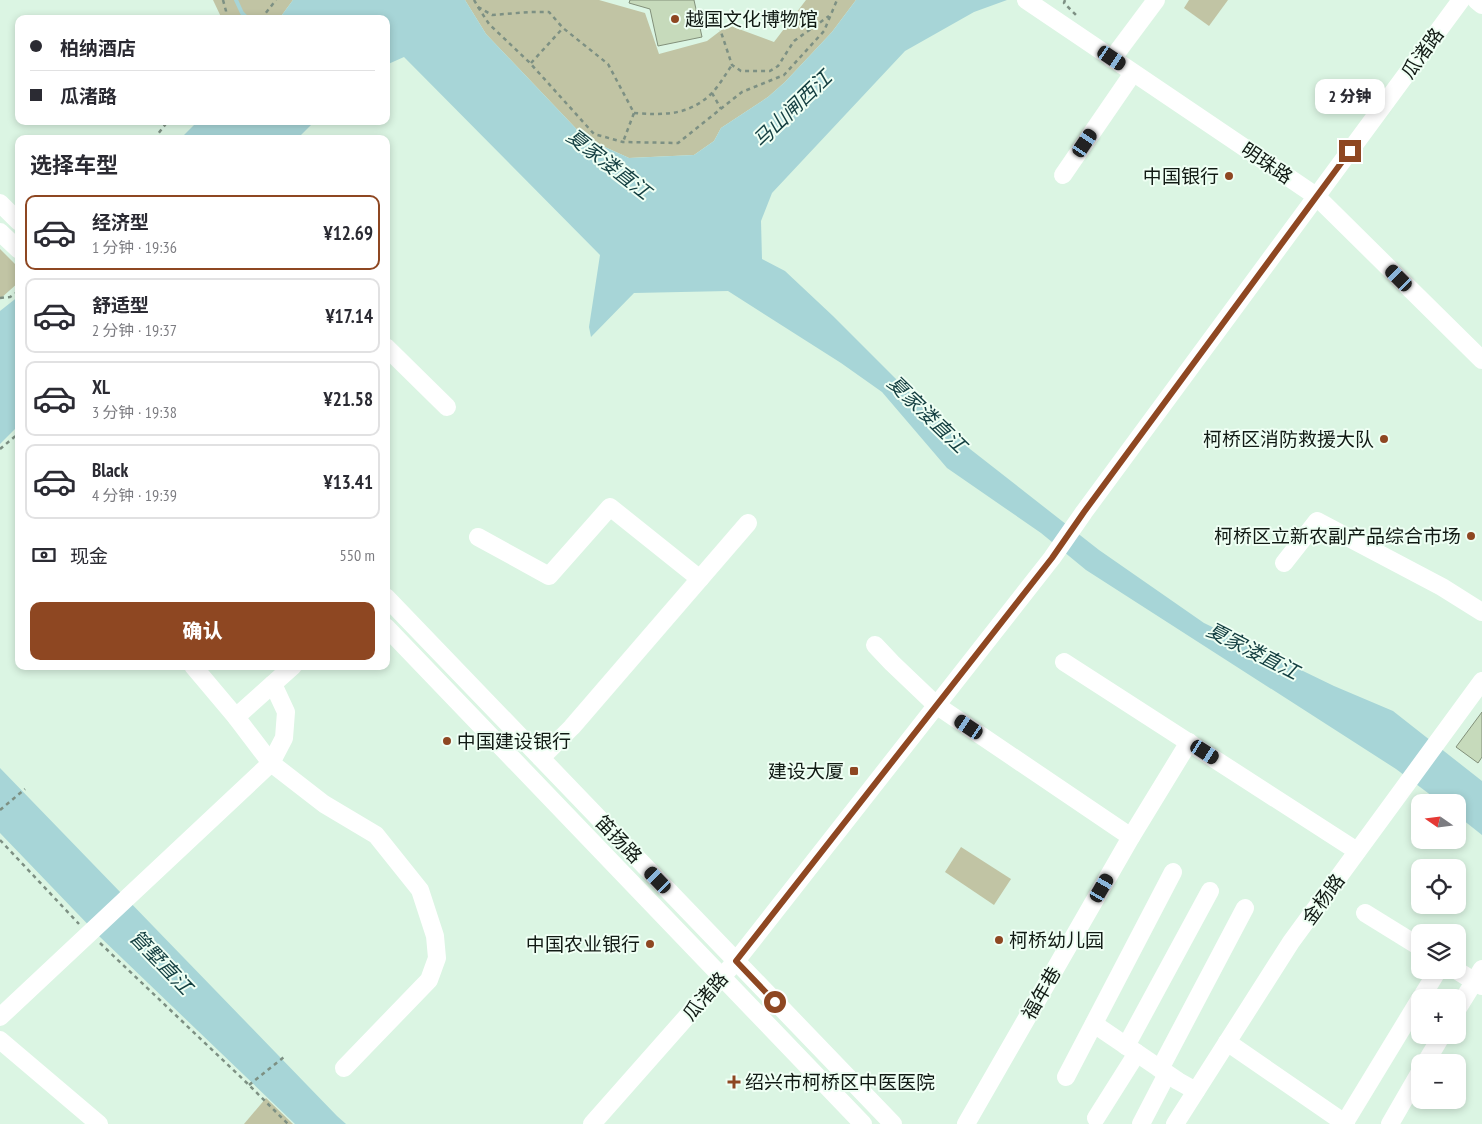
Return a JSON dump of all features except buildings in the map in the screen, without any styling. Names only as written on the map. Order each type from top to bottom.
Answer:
[{"type":"street","points":[[1112,58],[1156,0]]},
{"type":"street","name":"瓜渚路","points":[[592,1124],[736,961],[1052,558],[1461,0]]},
{"type":"street","points":[[1476,0],[1482,5]]},
{"type":"street","name":"明珠路","points":[[1028,2],[1316,196],[1482,360]]},
{"type":"street","points":[[1063,175],[1133,73]]},
{"type":"street","points":[[0,203],[15,218]]},
{"type":"street","points":[[0,232],[15,246]]},
{"type":"street","points":[[390,351],[447,406]]},
{"type":"street","points":[[478,537],[548,576],[610,507],[700,579]]},
{"type":"street","points":[[1284,564],[1317,521],[1442,587],[1482,612]]},
{"type":"street","points":[[541,758],[572,727],[748,523]]},
{"type":"street","name":"笛扬路","points":[[390,601],[893,1124]]},
{"type":"street","name":"笛扬路","points":[[390,631],[863,1124]]},
{"type":"street","points":[[875,646],[936,705],[1131,837]]},
{"type":"street","points":[[1064,662],[1357,852]]},
{"type":"street","points":[[196,670],[271,763],[324,804],[376,835],[420,890],[435,936],[437,958],[429,980],[344,1068]]},
{"type":"street","points":[[236,717],[289,670]]},
{"type":"street","name":"金杨路","points":[[1175,1124],[1291,942],[1482,681]]},
{"type":"street","points":[[0,1018],[90,937],[132,893],[271,763],[284,738],[286,712],[273,684]]},
{"type":"street","name":"福年巷","points":[[966,1124],[1131,837],[1189,742]]},
{"type":"street","points":[[1066,1077],[1172,872]]},
{"type":"street","points":[[1096,1118],[1210,891]]},
{"type":"street","points":[[1141,1124],[1164,1071],[1245,908]]},
{"type":"street","points":[[1365,913],[1411,941]]},
{"type":"street","points":[[1466,974],[1479,979],[1466,997]]},
{"type":"street","points":[[1227,1042],[1345,1124],[1411,1015]]},
{"type":"street","points":[[1094,1024],[1196,1091]]},
{"type":"street","points":[[0,1040],[99,1124]]},
{"type":"street","points":[[1390,1124],[1411,1088]]},
{"type":"path","points":[[223,0],[225,15]]},
{"type":"path","points":[[263,15],[276,0]]},
{"type":"path","points":[[474,0],[489,24],[530,64],[594,134],[624,142],[678,143],[742,92],[784,75],[824,32],[836,0]]},
{"type":"path","points":[[478,7],[492,15],[549,12],[563,28],[608,64],[634,113],[624,142]]},
{"type":"path","points":[[719,26],[732,65],[741,71],[770,71],[778,66],[794,41],[831,15]]},
{"type":"path","points":[[530,64],[563,28]]},
{"type":"path","points":[[634,113],[663,115],[694,107],[712,93],[732,65]]},
{"type":"path","points":[[712,93],[721,109]]},
{"type":"path","points":[[157,135],[165,125]]},
{"type":"path","points":[[0,298],[10,297],[15,294]]},
{"type":"path","points":[[0,449],[15,436]]},
{"type":"path","points":[[0,810],[26,789]]},
{"type":"path","points":[[0,840],[90,937],[249,1085],[288,1124]]},
{"type":"path","points":[[249,1085],[284,1057]]},
{"type":"green space","points":[[213,0],[293,0],[282,15],[220,15]]},
{"type":"green space","points":[[465,0],[599,0],[645,13],[659,54],[707,41],[728,25],[774,42],[806,0],[856,0],[832,32],[785,82],[768,97],[721,128],[714,141],[694,155],[629,158],[585,138],[486,34]]},
{"type":"green space","points":[[1189,0],[1228,0],[1209,26],[1184,8]]},
{"type":"green space","points":[[0,249],[15,264],[15,286],[0,299]]},
{"type":"green space","points":[[961,847],[1011,879],[994,905],[945,872]]},
{"type":"green space","points":[[266,1098],[293,1124],[244,1124]]},
{"type":"water","points":[[293,0],[465,0],[486,34],[585,138],[629,158],[694,155],[714,141],[721,128],[768,97],[785,82],[832,32],[856,0],[1007,0],[974,12],[905,51],[772,193],[761,221],[762,259],[785,271],[970,449],[1099,550],[1204,623],[1334,686],[1393,711],[1482,781],[1482,835],[1466,822],[1466,794],[1429,794],[1396,769],[1086,570],[1041,533],[947,468],[882,392],[841,363],[728,291],[634,293],[591,337],[589,327],[600,255],[404,57],[390,63],[390,15],[282,15]]},
{"type":"water","points":[[194,125],[311,125],[301,135],[184,135]]},
{"type":"water","points":[[15,299],[15,429],[0,444],[0,311]]},
{"type":"water","name":"管墅直江","points":[[0,768],[346,1124],[295,1124],[100,937],[0,833]]},
{"type":"waterway","points":[[236,0],[244,15]]},
{"type":"place","name":"越国文化博物馆","points":[[675,19]]},
{"type":"place","name":"中国银行","points":[[1229,176]]},
{"type":"place","name":"柯桥区消防救援大队","points":[[1384,439]]},
{"type":"place","name":"柯桥区立新农副产品综合市场","points":[[1471,536]]},
{"type":"place","name":"中国建设银行","points":[[447,741]]},
{"type":"place","name":"建设大厦","points":[[854,771]]},
{"type":"place","name":"柯桥幼儿园","points":[[999,940]]},
{"type":"place","name":"中国农业银行","points":[[650,944]]},
{"type":"place","name":"绍兴市柯桥区中医医院","points":[[734,1082]]},
{"type":"route","points":[[775,1002],[736,961],[1052,558],[1350,151]]},
{"type":"water label","name":"马山闸西江","points":[[792,109]]},
{"type":"water label","name":"夏家溇直江","points":[[609,164]]},
{"type":"water label","name":"夏家溇直江","points":[[927,414]]},
{"type":"water label","name":"夏家溇直江","points":[[1253,651]]}]
